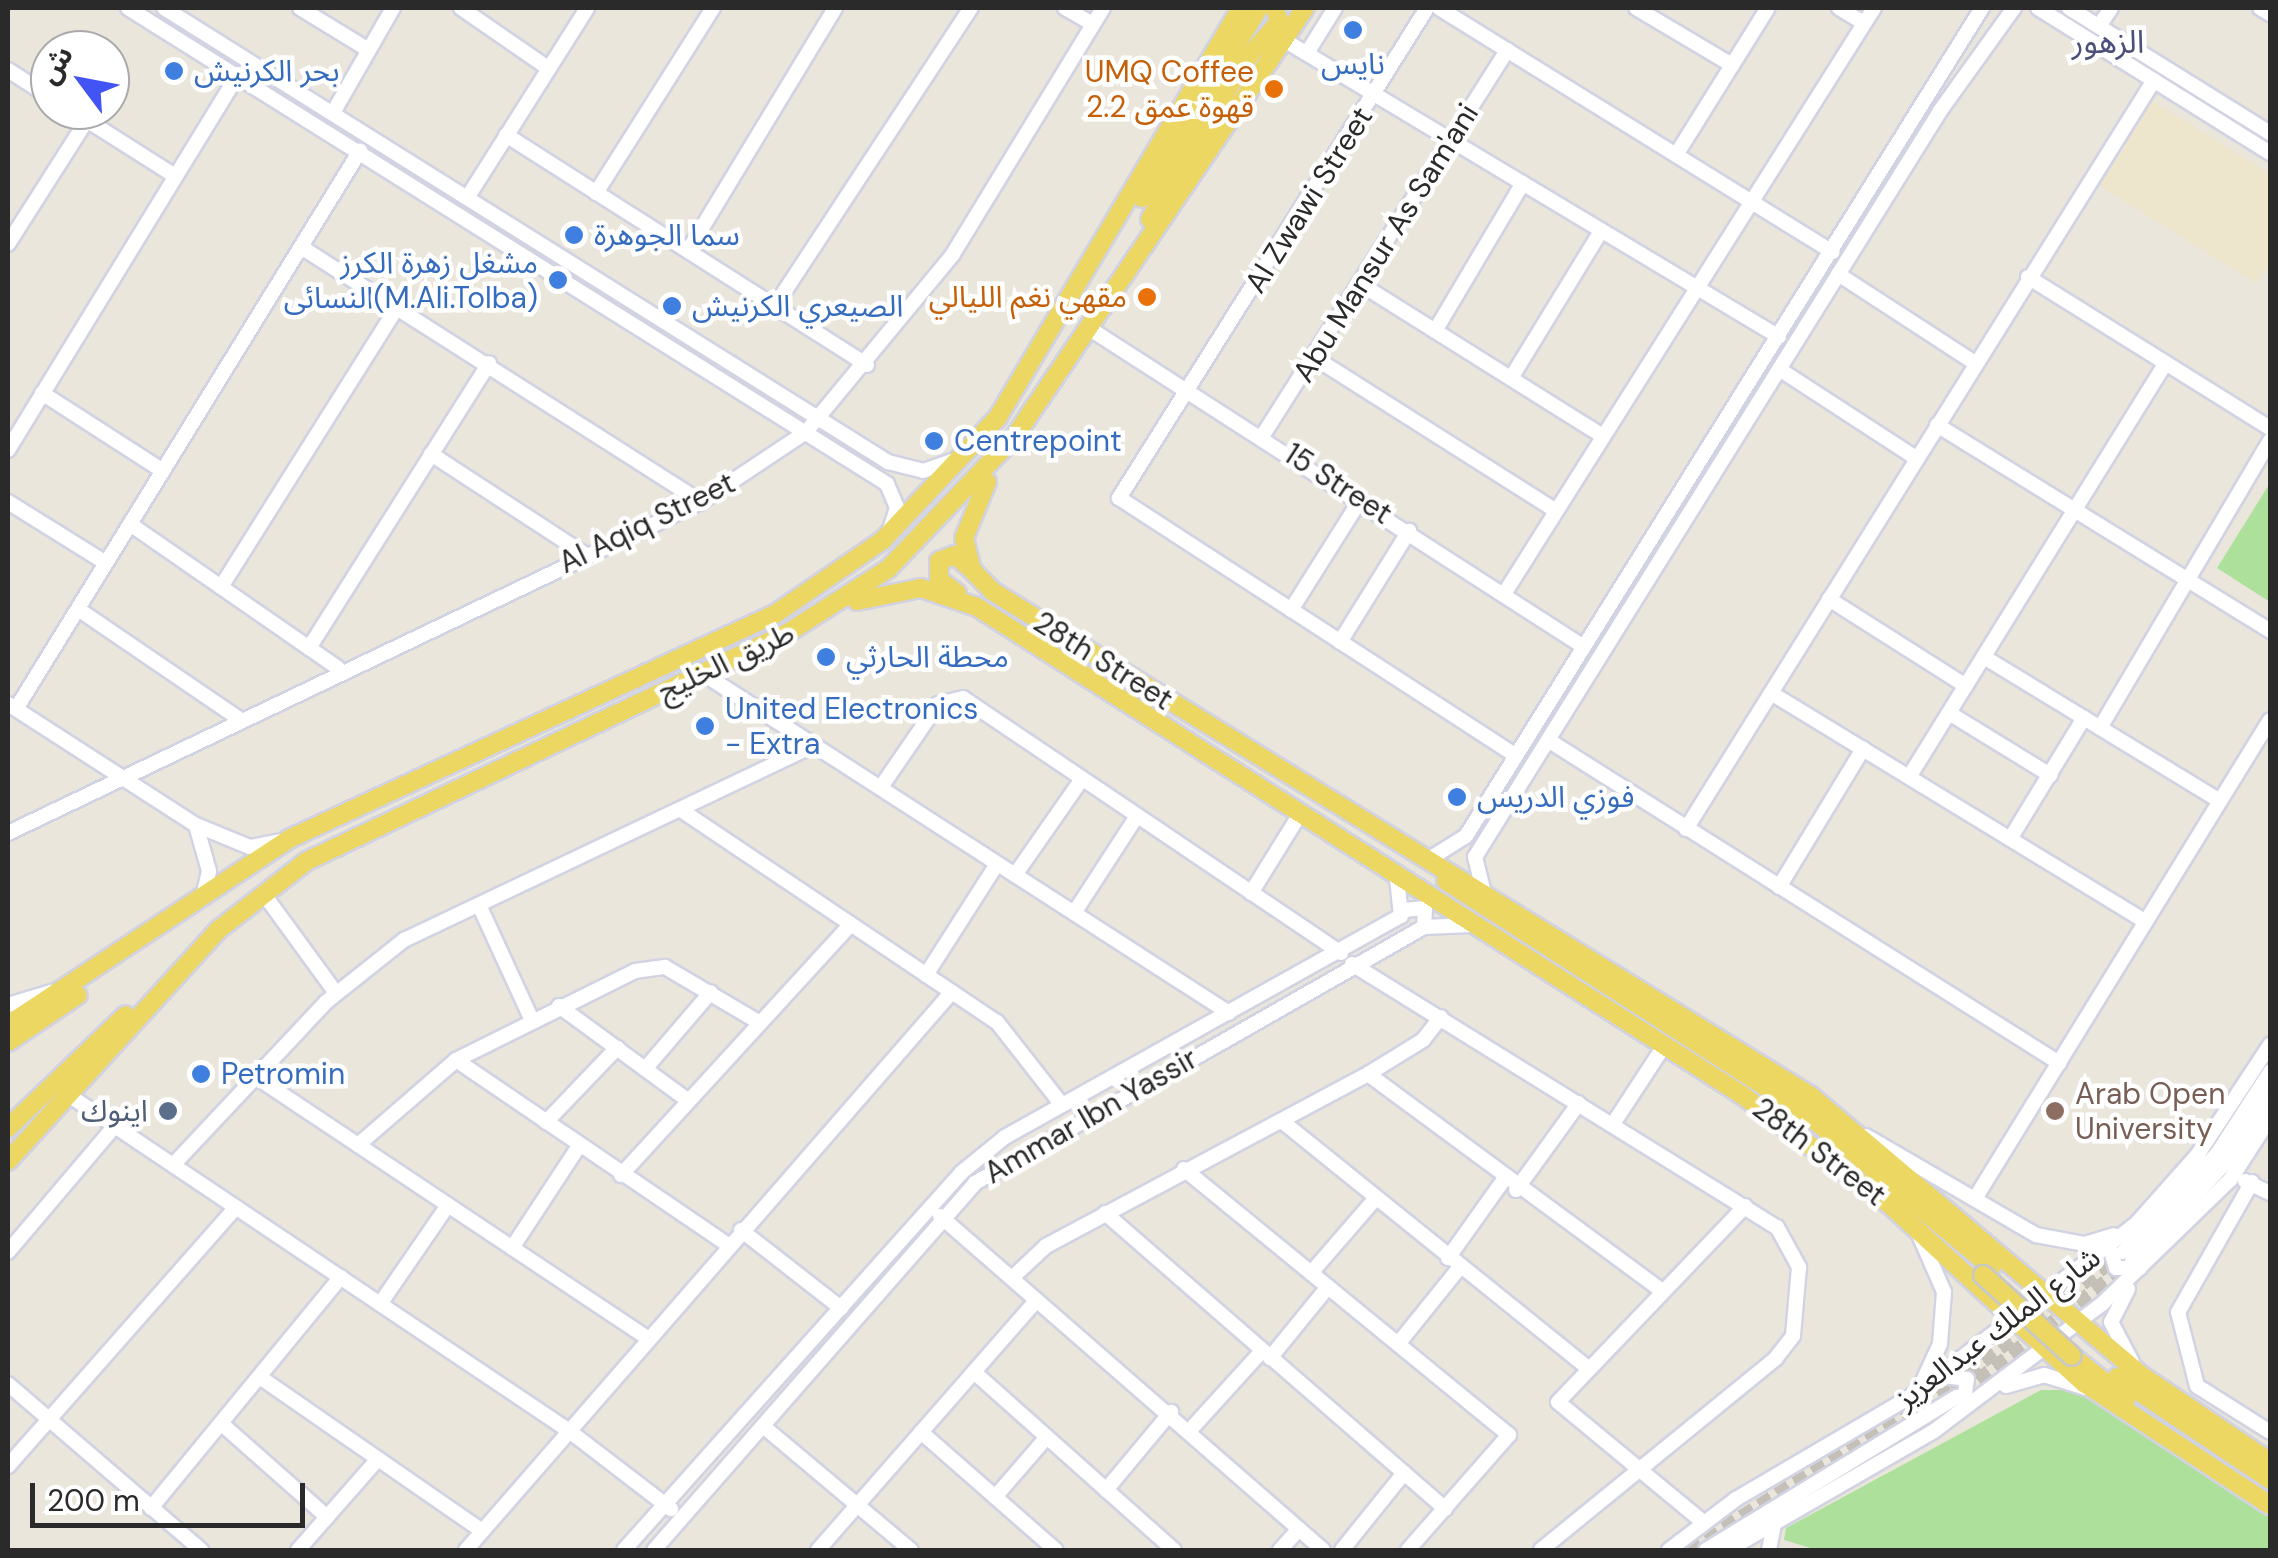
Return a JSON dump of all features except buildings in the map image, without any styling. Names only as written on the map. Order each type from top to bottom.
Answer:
[{"type":"main road","name":"طريق الخليج","points":[[8,1025],[85,980],[291,838],[775,614],[888,536],[975,448],[1072,296],[1242,8]]},
{"type":"main road","points":[[1072,296],[1259,8]]},
{"type":"main road","points":[[1126,270],[1166,187],[1279,22],[1276,8]]},
{"type":"main road","name":"طريق الخليج","points":[[8,1161],[183,965],[263,893],[350,837],[815,619],[888,570],[1015,436],[1304,8]]},
{"type":"main road","points":[[972,570],[966,523],[1015,436]]},
{"type":"main road","points":[[972,570],[949,554],[936,567],[977,608]]},
{"type":"main road","name":"28th Street","points":[[972,570],[1125,676],[1483,889],[1866,1136],[2141,1375],[2270,1462]]},
{"type":"main road","name":"28th Street","points":[[815,619],[906,588],[977,608],[1809,1142],[1914,1228],[2099,1394],[2270,1506]]},
{"type":"main road","name":"28th Street","points":[[1367,820],[1422,866],[1802,1110],[2076,1351],[2270,1494]]},
{"type":"main road","name":"28th Street","points":[[1337,838],[1416,876],[1765,1099],[1987,1271]]},
{"type":"main road","points":[[8,1042],[143,940]]},
{"type":"main road","points":[[8,1128],[183,965]]},
{"type":"main road","name":"28th Street","points":[[2076,1351],[2270,1480]]},
{"type":"street","points":[[128,8],[887,484],[896,508],[888,536]]},
{"type":"street","points":[[164,8],[469,195],[888,462],[904,480],[887,484]]},
{"type":"street","points":[[300,8],[367,49]]},
{"type":"street","points":[[334,111],[393,8]]},
{"type":"street","points":[[461,8],[548,68]]},
{"type":"street","points":[[469,195],[586,8]]},
{"type":"street","points":[[596,192],[713,8]]},
{"type":"street","points":[[688,251],[834,8]]},
{"type":"street","points":[[775,306],[971,8]]},
{"type":"street","points":[[1065,8],[1093,24]]},
{"type":"street","name":"Al Aqiq Street","points":[[8,833],[338,668],[701,502],[806,432],[867,365],[953,254],[1102,8]]},
{"type":"street","points":[[1227,30],[1234,8]]},
{"type":"street","points":[[1307,54],[1335,8]]},
{"type":"street","name":"Al Zwawi Street","points":[[1292,610],[1119,498],[1428,8]]},
{"type":"street","points":[[1439,8],[1832,252]]},
{"type":"street","points":[[1636,8],[1732,65]]},
{"type":"street","points":[[1676,155],[1768,8]]},
{"type":"street","points":[[1839,8],[1864,24]]},
{"type":"street","points":[[1504,594],[1874,8]]},
{"type":"street","points":[[1431,858],[1459,844],[1982,8]]},
{"type":"street","points":[[1483,889],[1476,857],[1999,13],[2014,8]]},
{"type":"street","points":[[2038,8],[2270,153]]},
{"type":"street","points":[[2069,8],[2270,133]]},
{"type":"street","points":[[2099,26],[2111,8]]},
{"type":"street","points":[[2260,8],[2270,14]]},
{"type":"street","points":[[1284,40],[1449,144],[1522,183],[1779,338]]},
{"type":"street","name":"Abu Mansur As Sam'ani","points":[[1263,434],[1362,285],[1507,50]]},
{"type":"street","points":[[8,70],[30,84]]},
{"type":"street","points":[[8,450],[238,74]]},
{"type":"street","points":[[1686,829],[2154,80]]},
{"type":"street","points":[[8,244],[81,130]]},
{"type":"street","points":[[103,130],[175,176]]},
{"type":"street","points":[[506,135],[867,365]]},
{"type":"street","points":[[291,838],[250,847],[196,825],[12,707],[78,609],[360,151]]},
{"type":"street","points":[[1436,331],[1522,183]]},
{"type":"street","points":[[1511,378],[1601,231]]},
{"type":"street","points":[[301,247],[489,362],[701,502]]},
{"type":"street","points":[[1838,274],[1975,363]]},
{"type":"street","points":[[2028,277],[2270,428],[2188,580],[2100,728]]},
{"type":"street","points":[[1362,285],[1603,436]]},
{"type":"street","points":[[220,587],[398,306]]},
{"type":"street","name":"15 Street","points":[[1087,327],[1263,434],[1584,647]]},
{"type":"street","points":[[1315,358],[1556,511]]},
{"type":"street","points":[[308,648],[489,362]]},
{"type":"street","points":[[1909,778],[2166,363]]},
{"type":"street","points":[[1778,369],[1916,458]]},
{"type":"street","points":[[42,393],[164,470]]},
{"type":"street","points":[[1936,425],[2270,631]]},
{"type":"street","points":[[888,462],[931,471],[975,448]]},
{"type":"street","points":[[432,454],[586,555]]},
{"type":"street","points":[[1361,499],[1292,610],[1516,756]]},
{"type":"street","points":[[8,502],[106,563]]},
{"type":"street","points":[[130,524],[338,668]]},
{"type":"street","points":[[1340,642],[1409,531]]},
{"type":"street","points":[[1829,599],[1966,686]]},
{"type":"street","points":[[78,609],[238,718]]},
{"type":"street","points":[[1984,657],[2220,801]]},
{"type":"street","points":[[702,674],[1229,1013]]},
{"type":"street","points":[[1771,692],[2146,922]]},
{"type":"street","points":[[881,786],[938,704],[963,698],[1346,958],[1777,1227],[1799,1267],[1792,1336],[1540,1550]]},
{"type":"street","points":[[1949,713],[2050,775]]},
{"type":"street","points":[[2010,840],[2084,718]]},
{"type":"street","points":[[1976,1197],[2270,720]]},
{"type":"street","points":[[1548,740],[2059,1063]]},
{"type":"street","points":[[173,1165],[336,993],[404,940],[814,746]]},
{"type":"street","points":[[1780,887],[1862,749]]},
{"type":"street","points":[[1015,875],[1082,779]]},
{"type":"street","points":[[681,810],[996,1022],[1062,1105]]},
{"type":"street","points":[[1252,893],[1300,814]]},
{"type":"street","points":[[1074,913],[1137,816]]},
{"type":"street","points":[[196,825],[205,851],[202,900]]},
{"type":"street","points":[[205,851],[226,838]]},
{"type":"street","points":[[1459,844],[1461,857],[1476,857]]},
{"type":"street","points":[[926,974],[997,864]]},
{"type":"street","points":[[1398,878],[1405,910],[1424,908],[1424,926],[1473,925]]},
{"type":"street","points":[[263,893],[336,993]]},
{"type":"street","points":[[479,905],[532,1020]]},
{"type":"street","name":"Ammar Ibn Yassir","points":[[652,1550],[975,1183],[1033,1143],[1346,958],[1405,910]]},
{"type":"street","points":[[621,1175],[851,924]]},
{"type":"street","name":"Ammar Ibn Yassir","points":[[624,1550],[969,1166],[1062,1105],[1229,1013],[1424,926]]},
{"type":"street","points":[[358,1145],[456,1060],[559,1006],[666,967],[760,1023]]},
{"type":"street","points":[[8,1004],[85,980]]},
{"type":"street","points":[[645,1068],[711,992]]},
{"type":"street","points":[[466,1550],[646,1337],[952,992]]},
{"type":"street","points":[[559,1006],[689,1100]]},
{"type":"street","points":[[1013,1277],[1105,1214],[1368,1074],[1423,1040],[1440,1017]]},
{"type":"street","points":[[1613,1124],[1664,1046]]},
{"type":"street","name":"شارع الملك عبدالعزيز","points":[[2121,1253],[2137,1223],[2198,1154],[2270,1046]]},
{"type":"street","points":[[546,1122],[617,1048]]},
{"type":"street","points":[[456,1060],[728,1245]]},
{"type":"street","name":"شارع الملك عبدالعزيز","points":[[2121,1253],[2217,1154],[2270,1072]]},
{"type":"street","points":[[1368,1074],[1510,1185],[1662,1291]]},
{"type":"street","points":[[256,1077],[646,1337]]},
{"type":"street","points":[[68,1094],[568,1430],[668,1503],[673,1518],[652,1550]]},
{"type":"street","name":"شارع الملك عبدالعزيز","points":[[1669,1550],[1703,1522],[1913,1395],[2047,1292],[2121,1253],[2228,1159],[2270,1095]]},
{"type":"street","points":[[1398,1344],[1510,1185],[1580,1103]]},
{"type":"street","points":[[2141,1375],[2114,1333],[2114,1310],[2230,1180],[2270,1118]]},
{"type":"street","points":[[1283,1122],[1589,1369]]},
{"type":"street","points":[[8,1252],[115,1126]]},
{"type":"street","points":[[1866,1136],[2060,1243],[2104,1240],[2137,1223]]},
{"type":"street","points":[[512,1248],[579,1146]]},
{"type":"street","points":[[2245,1160],[2252,1182],[2178,1312],[2197,1386],[2270,1432]]},
{"type":"street","points":[[969,1166],[940,1206],[944,1220],[1191,1429],[1324,1550]]},
{"type":"street","points":[[1184,1169],[1508,1435],[1408,1550]]},
{"type":"street","points":[[2230,1180],[2252,1182],[2270,1194]]},
{"type":"street","points":[[1311,1274],[1375,1199]]},
{"type":"street","points":[[380,1304],[448,1205]]},
{"type":"street","points":[[1703,1522],[1558,1402],[1745,1206]]},
{"type":"street","points":[[8,1466],[236,1208]]},
{"type":"street","points":[[1105,1214],[1445,1509]]},
{"type":"street","points":[[1913,1395],[1932,1369],[1945,1318],[1944,1292],[1914,1228]]},
{"type":"street","points":[[741,1230],[840,1308]]},
{"type":"street","points":[[2121,1253],[2112,1264],[2133,1273],[2172,1242]]},
{"type":"street","points":[[1934,1431],[2079,1321],[2172,1242]]},
{"type":"street","points":[[151,1508],[264,1380],[340,1277]]},
{"type":"street","points":[[1191,1429],[1328,1287]]},
{"type":"street","points":[[818,1550],[1037,1300]]},
{"type":"street","points":[[1913,1395],[1952,1371],[1967,1380],[1969,1401],[1934,1431]]},
{"type":"street","points":[[974,1372],[1165,1548]]},
{"type":"street","points":[[1728,1550],[2023,1378],[2061,1378],[2099,1394]]},
{"type":"street","points":[[264,1380],[482,1531]]},
{"type":"street","points":[[8,1384],[200,1550]]},
{"type":"street","name":"شارع الملك عبدالعزيز","points":[[1706,1550],[1957,1397]]},
{"type":"street","points":[[1106,1490],[1170,1412]]},
{"type":"street","points":[[224,1426],[327,1517]]},
{"type":"street","points":[[763,1426],[911,1550]]},
{"type":"street","points":[[922,1432],[1056,1550]]},
{"type":"street","points":[[995,1497],[1047,1438]]},
{"type":"street","points":[[298,1550],[378,1459]]},
{"type":"street","points":[[1342,1550],[1404,1473]]},
{"type":"street","points":[[1769,1550],[1778,1518]]},
{"type":"street","points":[[1280,1550],[1299,1529]]},
{"type":"shaded area","points":[[2153,101],[2270,174],[2270,262],[2257,284],[2100,186]]},
{"type":"green space","points":[[2270,483],[2270,602],[2217,568]]},
{"type":"green space","points":[[2041,1390],[2076,1390],[2270,1511],[2270,1550],[1817,1550],[1784,1540],[1786,1528]]},
{"type":"tunnel","points":[[1688,1550],[1950,1387],[2122,1253]]},
{"type":"tunnel","points":[[1961,1393],[2130,1263]]},
{"type":"place","name":"نايس","points":[[1353,30]]},
{"type":"place","name":"بحر الكرنيش","points":[[174,71]]},
{"type":"place","name":"UMQ Coffee 2.2 قهوة عمق","points":[[1274,89]]},
{"type":"place","name":"سما الجوهرة","points":[[574,235]]},
{"type":"place","name":"مشغل زهرة الكرز النسائى(M.Ali.Tolba)","points":[[558,280]]},
{"type":"place","name":"مقهي نغم الليالي","points":[[1147,297]]},
{"type":"place","name":"الصيعري الكرنيش","points":[[672,306]]},
{"type":"place","name":"Centrepoint","points":[[934,441]]},
{"type":"place","name":"محطة الحارثي","points":[[826,657]]},
{"type":"place","name":"United Electronics - Extra","points":[[705,726]]},
{"type":"place","name":"فوزي الدريس","points":[[1457,797]]},
{"type":"place","name":"Petromin","points":[[201,1074]]},
{"type":"place","name":"اينوك","points":[[168,1111]]},
{"type":"place","name":"Arab Open University","points":[[2055,1111]]},
{"type":"district","name":"الزهور","points":[[2108,42]]}]
